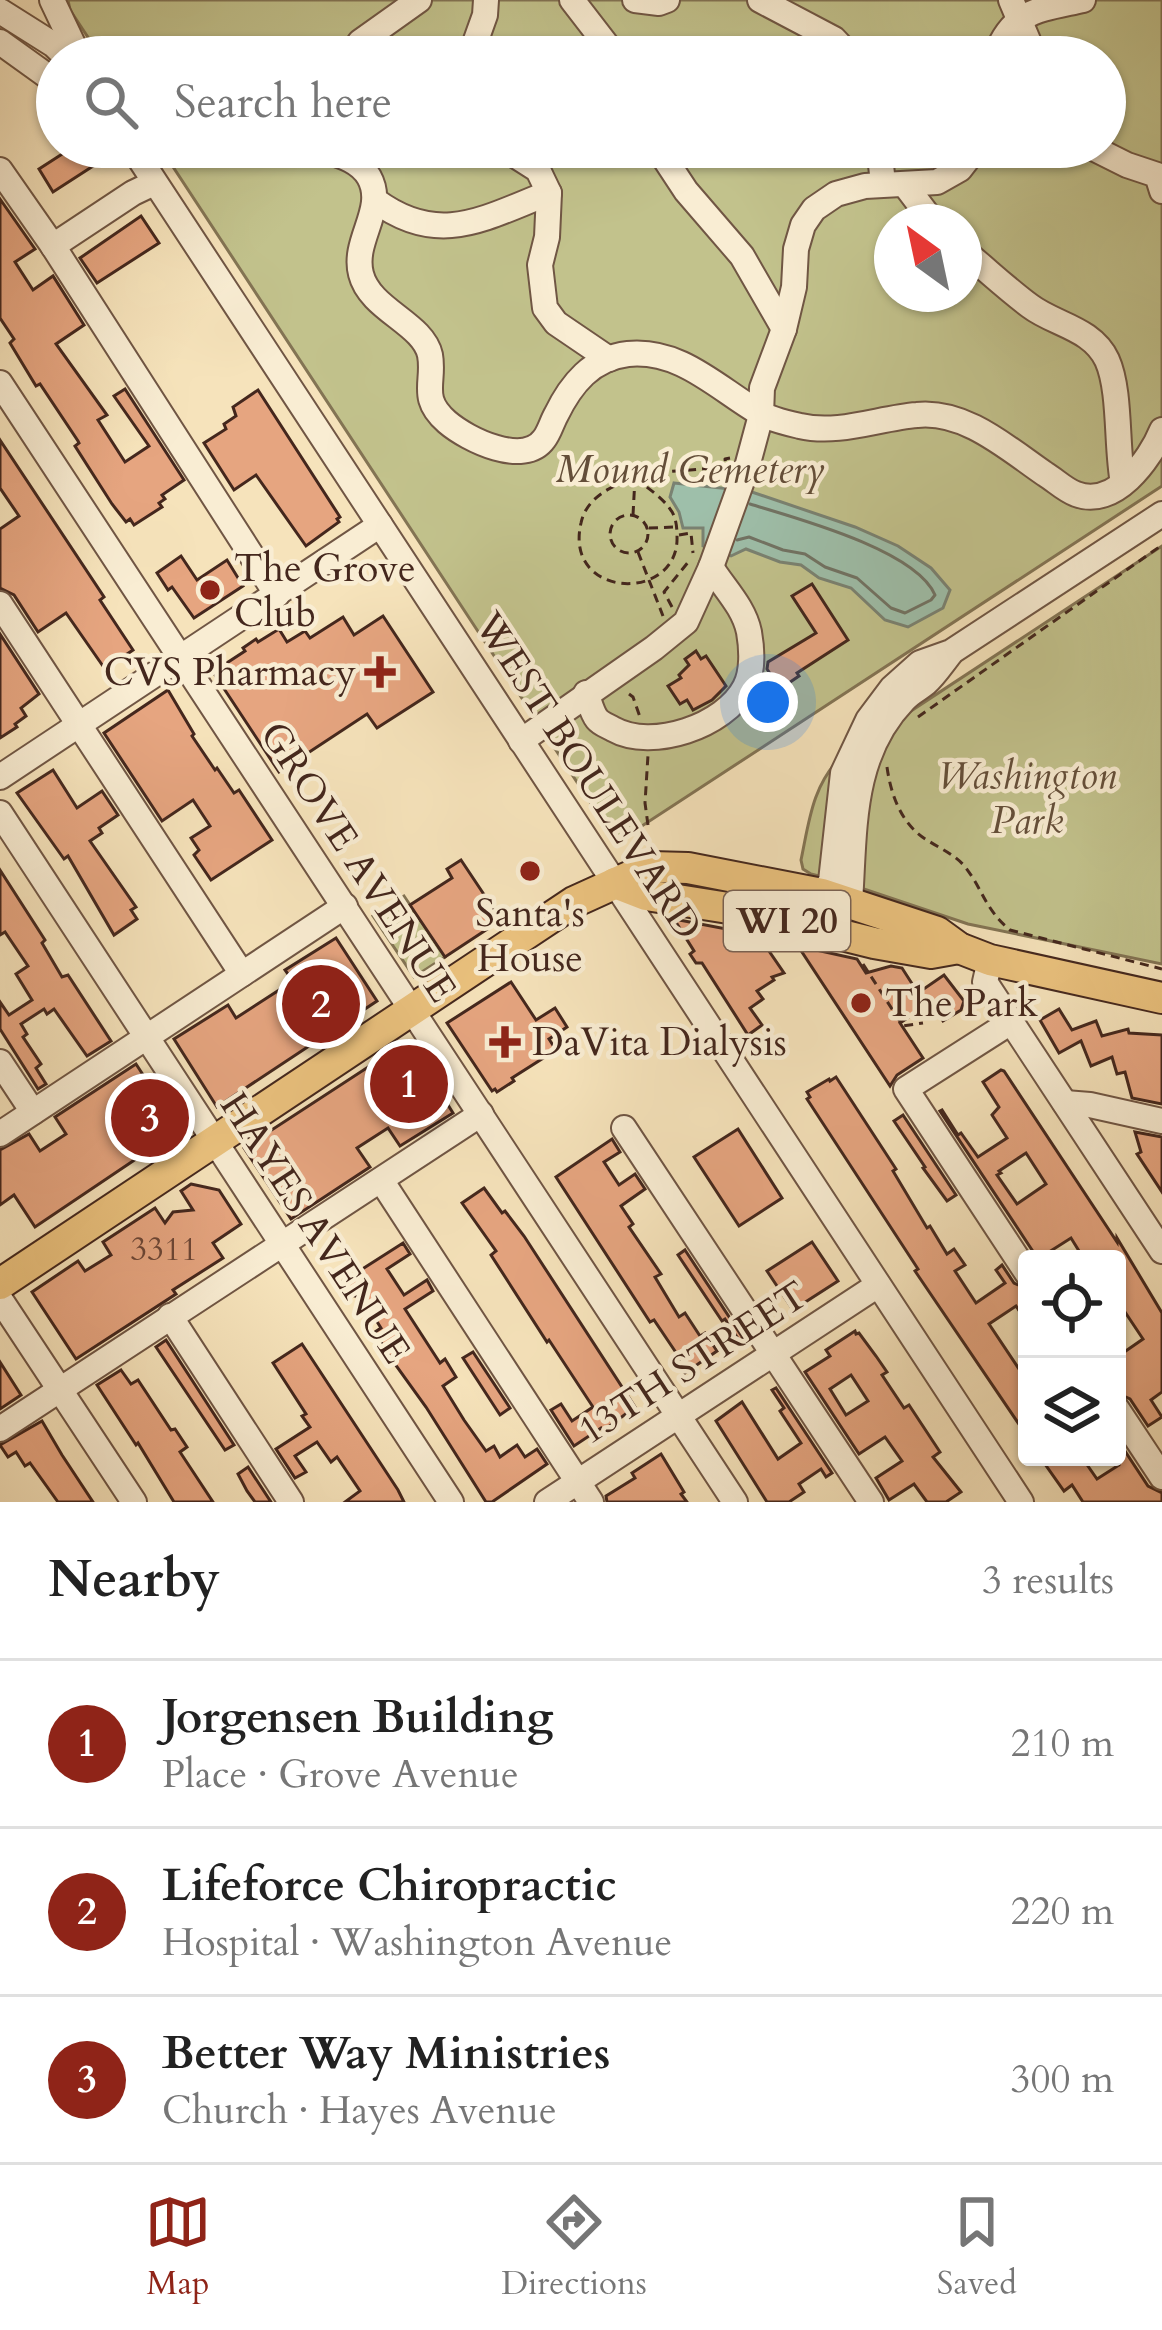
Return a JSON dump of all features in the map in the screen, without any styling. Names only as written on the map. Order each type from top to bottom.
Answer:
[{"type":"main road","name":"WI 20","points":[[0,1284],[574,902],[650,867],[688,868],[836,898],[937,932],[959,948],[990,960],[1162,998]]},
{"type":"main road","name":"WI 20","points":[[615,883],[646,895],[741,910],[874,943],[931,953],[959,948]]},
{"type":"main road","points":[[741,910],[789,909],[825,917],[836,898]]},
{"type":"street","points":[[52,0],[70,36]]},
{"type":"street","points":[[368,36],[419,0]]},
{"type":"street","points":[[478,36],[486,0]]},
{"type":"street","points":[[572,0],[600,36]]},
{"type":"street","points":[[635,0],[667,0]]},
{"type":"street","points":[[760,0],[827,36]]},
{"type":"street","points":[[1015,10],[1026,15],[1082,0]]},
{"type":"street","points":[[0,11],[40,36]]},
{"type":"street","points":[[0,42],[36,68]]},
{"type":"street","points":[[1126,164],[1160,180]]},
{"type":"street","name":"WEST BOULEVARD","points":[[145,168],[1022,1502]]},
{"type":"street","points":[[361,168],[369,177],[376,201],[362,239],[361,276],[385,307],[418,334],[430,354],[432,405],[448,423],[499,450],[526,452],[544,441],[567,392],[583,374],[609,358],[650,353],[710,378],[761,415],[805,428],[852,427],[938,413],[967,423],[1077,495],[1100,495],[1135,475],[1162,430]]},
{"type":"street","points":[[535,168],[550,193],[540,265],[545,308],[556,323],[609,358]]},
{"type":"street","points":[[671,168],[742,256],[784,328]]},
{"type":"street","points":[[888,168],[894,184],[915,204]]},
{"type":"street","points":[[521,741],[686,622],[714,559],[734,475],[761,415],[762,388],[794,287],[802,225],[814,208],[836,194],[937,182],[961,168]]},
{"type":"street","points":[[0,170],[277,595]]},
{"type":"street","points":[[52,246],[154,183]]},
{"type":"street","points":[[376,201],[411,221],[449,226],[480,222],[550,193]]},
{"type":"street","points":[[982,266],[1034,310],[1085,334],[1106,358],[1123,483]]},
{"type":"street","name":"GROVE AVENUE","points":[[0,382],[735,1502]]},
{"type":"street","points":[[836,898],[861,776],[875,740],[904,699],[930,680],[951,652],[1162,514]]},
{"type":"street","points":[[0,777],[380,525]]},
{"type":"street","points":[[586,693],[597,719],[620,733],[646,739],[690,731],[733,704],[747,685],[748,630],[714,559]]},
{"type":"street","points":[[0,604],[242,974]]},
{"type":"street","name":"HAYES AVENUE","points":[[0,814],[452,1502]]},
{"type":"street","points":[[0,1134],[345,906]]},
{"type":"street","points":[[990,960],[985,982],[1162,1251]]},
{"type":"street","points":[[1011,1022],[905,1089],[1018,1260]]},
{"type":"street","points":[[0,1062],[33,1112]]},
{"type":"street","points":[[1065,1103],[1162,1121]]},
{"type":"street","points":[[0,1429],[481,1114]]},
{"type":"street","points":[[624,1128],[871,1502]]},
{"type":"street","points":[[381,1180],[584,1492]]},
{"type":"street","name":"13TH STREET","points":[[547,1502],[584,1492],[678,1415],[878,1285]]},
{"type":"street","points":[[0,1299],[134,1502]]},
{"type":"street","points":[[170,1316],[291,1502]]},
{"type":"street","points":[[1126,1423],[1162,1477]]},
{"type":"path","points":[[635,478],[672,510],[678,548],[658,575],[629,586],[599,577],[582,557],[578,536],[583,514],[597,496],[635,478],[652,473],[734,475]]},
{"type":"path","points":[[633,515],[635,478]]},
{"type":"path","points":[[633,515],[644,522],[647,542],[632,554],[618,551],[609,536],[615,520],[633,515]]},
{"type":"path","points":[[647,529],[677,527]]},
{"type":"path","points":[[665,621],[675,614],[664,592],[693,556],[691,533],[677,535]]},
{"type":"path","points":[[920,716],[1162,545]]},
{"type":"path","points":[[638,551],[656,597]]},
{"type":"path","points":[[886,756],[890,786],[904,818],[914,832],[957,858],[994,916],[1010,930],[1162,969]]},
{"type":"path","points":[[874,943],[863,965],[902,1026],[923,1023]]},
{"type":"green space","name":"Mound Cemetery","points":[[68,0],[1162,0],[1162,486],[622,839],[613,837],[174,168],[1126,168],[1126,36],[87,36]]},
{"type":"green space","name":"Washington Park","points":[[1162,546],[1162,964],[968,924],[803,869],[813,805],[841,757]]},
{"type":"green space","points":[[404,896],[445,957],[414,977],[373,916]]},
{"type":"water","points":[[674,483],[749,491],[898,546],[931,568],[950,590],[943,608],[908,627],[885,620],[851,588],[819,578],[801,565],[746,549],[731,556],[703,546],[703,528],[683,528],[670,497]]},
{"type":"building","points":[[41,168],[90,168],[53,192]]},
{"type":"building","points":[[0,199],[35,249],[15,262],[33,290],[53,276],[84,325],[56,344],[107,415],[98,420],[125,462],[149,446],[114,396],[125,389],[184,480],[162,495],[162,507],[134,525],[112,504],[75,446],[78,441],[10,343],[14,339],[0,318]]},
{"type":"building","points":[[141,216],[159,243],[97,283],[80,258]]},
{"type":"building","points":[[258,390],[340,517],[306,546],[256,475],[234,490],[204,443],[226,429],[224,424],[236,416],[233,407]]},
{"type":"building","points":[[0,440],[104,597],[100,600],[133,650],[105,669],[66,613],[38,632],[14,595],[0,588],[0,529],[19,516],[0,488]]},
{"type":"building","name":"The Grove Club","points":[[181,556],[197,580],[227,560],[243,586],[194,618],[157,573]]},
{"type":"building","points":[[812,584],[848,640],[780,689],[767,669],[768,662],[816,633],[792,596]]},
{"type":"building","points":[[383,616],[433,692],[377,728],[367,714],[279,772],[213,672],[256,639],[279,629],[287,642],[305,631],[310,638],[343,617],[354,635]]},
{"type":"building","points":[[0,634],[39,694],[21,708],[26,716],[17,727],[0,738]]},
{"type":"building","points":[[696,651],[701,659],[706,656],[726,686],[693,710],[687,700],[680,704],[668,686],[681,678],[689,665],[685,659]]},
{"type":"building","points":[[168,690],[215,770],[234,793],[239,790],[272,840],[211,880],[194,855],[199,850],[191,838],[210,826],[193,800],[162,821],[104,733]]},
{"type":"building","points":[[53,770],[77,808],[102,791],[118,815],[90,841],[136,907],[131,910],[137,919],[114,935],[68,856],[64,859],[17,793]]},
{"type":"building","points":[[461,860],[501,920],[445,957],[410,905],[452,878],[447,869]]},
{"type":"building","points":[[0,870],[45,940],[42,943],[62,977],[68,975],[111,1041],[87,1056],[54,1009],[47,1014],[44,1009],[21,1024],[27,1034],[23,1037],[41,1064],[36,1068],[46,1084],[38,1089],[0,1029],[0,1002],[9,1015],[32,1000],[16,974],[28,966],[5,932],[0,935]]},
{"type":"building","points":[[674,919],[758,935],[784,973],[757,991],[763,999],[750,1008],[762,1025],[748,1035],[702,963],[690,954],[694,951]]},
{"type":"building","points":[[336,938],[377,1001],[217,1107],[174,1039],[228,1005],[236,1018],[293,981],[285,970]]},
{"type":"building","name":"The Park","points":[[798,946],[857,959],[866,973],[902,968],[918,993],[944,975],[964,1001],[961,1010],[943,1021],[932,1002],[900,1023],[923,1058],[897,1075],[890,1086]]},
{"type":"building","name":"DaVita Dialysis","points":[[511,982],[536,1020],[555,1008],[567,1027],[549,1039],[556,1050],[497,1092],[447,1023]]},
{"type":"building","points":[[1059,1009],[1072,1030],[1096,1021],[1102,1036],[1128,1029],[1129,1033],[1162,1035],[1162,1104],[1132,1098],[1125,1072],[1117,1074],[1112,1057],[1091,1066],[1081,1041],[1059,1053],[1040,1020]]},
{"type":"building","points":[[408,1041],[453,1113],[400,1146],[388,1128],[357,1148],[370,1167],[291,1219],[244,1148]]},
{"type":"building","points":[[136,1064],[179,1130],[35,1227],[14,1195],[0,1205],[0,1150],[29,1134],[40,1151],[66,1134],[55,1117]]},
{"type":"building","points":[[1001,1070],[1124,1250],[1078,1250],[1071,1238],[1052,1250],[1032,1250],[940,1111],[978,1157],[1007,1138],[992,1115],[999,1107],[983,1082]],"holes":[[[1026,1153],[1046,1184],[1017,1204],[997,1175]]]},
{"type":"building","points":[[836,1077],[896,1169],[927,1228],[947,1254],[954,1249],[965,1265],[955,1271],[976,1303],[1005,1283],[996,1270],[1002,1265],[1018,1285],[1018,1309],[989,1324],[1018,1368],[1018,1423],[807,1099],[807,1092]]},
{"type":"building","points":[[903,1115],[956,1195],[947,1201],[894,1121]]},
{"type":"building","points":[[738,1129],[782,1198],[739,1226],[694,1157]]},
{"type":"building","points":[[1135,1132],[1162,1137],[1162,1192],[1137,1154],[1141,1152]]},
{"type":"building","points":[[612,1139],[620,1152],[604,1162],[619,1185],[635,1174],[645,1189],[621,1206],[633,1224],[629,1227],[661,1274],[655,1277],[679,1317],[685,1313],[717,1351],[685,1373],[681,1360],[654,1320],[650,1322],[556,1177]]},
{"type":"building","points":[[191,1184],[219,1190],[241,1224],[213,1243],[223,1258],[76,1359],[32,1292],[78,1261],[85,1271],[111,1255],[103,1242],[155,1208],[165,1223],[173,1212],[193,1210],[181,1191]]},
{"type":"building","points":[[484,1188],[524,1236],[635,1407],[574,1446],[551,1410],[561,1404],[572,1421],[593,1407],[491,1255],[496,1251],[462,1203]]},
{"type":"building","points":[[812,1242],[838,1281],[793,1310],[767,1271]]},
{"type":"building","points":[[403,1243],[410,1254],[387,1269],[404,1295],[427,1280],[433,1291],[405,1309],[440,1363],[445,1359],[456,1377],[443,1386],[464,1420],[486,1451],[494,1446],[500,1457],[517,1445],[525,1457],[537,1449],[547,1464],[492,1502],[486,1502],[392,1360],[375,1332],[381,1328],[359,1293],[351,1295],[342,1282]]},
{"type":"building","points":[[685,1250],[743,1338],[739,1340],[722,1321],[678,1255]]},
{"type":"building","points":[[1126,1253],[1162,1313],[1162,1392],[1151,1400],[1162,1417],[1148,1426],[1126,1397],[1126,1351],[1143,1339],[1126,1314]]},
{"type":"building","points":[[855,1331],[859,1333],[887,1372],[882,1375],[904,1408],[909,1405],[940,1452],[933,1457],[961,1492],[946,1502],[927,1502],[914,1484],[889,1500],[876,1478],[902,1461],[885,1437],[859,1454],[805,1372],[830,1356],[826,1350]],"holes":[[[851,1375],[868,1401],[846,1415],[830,1389]]]},
{"type":"building","points":[[166,1340],[234,1445],[225,1450],[156,1347]]},
{"type":"building","points":[[302,1344],[404,1502],[345,1502],[360,1491],[337,1457],[331,1462],[317,1442],[295,1456],[306,1472],[295,1478],[276,1449],[310,1427],[273,1363]]},
{"type":"building","points":[[473,1352],[510,1408],[500,1415],[463,1358]]},
{"type":"building","points":[[0,1362],[21,1395],[0,1409]]},
{"type":"building","points":[[121,1370],[131,1384],[138,1380],[171,1430],[175,1429],[187,1447],[180,1452],[213,1502],[174,1502],[97,1385]]},
{"type":"building","points":[[776,1388],[832,1473],[826,1477],[821,1469],[799,1484],[804,1492],[789,1502],[767,1502],[716,1421],[742,1402],[778,1459],[801,1443],[780,1411],[784,1408],[772,1390]]},
{"type":"building","points":[[42,1421],[93,1502],[58,1502],[30,1463],[25,1466],[16,1452],[8,1457],[0,1445]]},
{"type":"building","points":[[1126,1453],[1148,1486],[1162,1493],[1162,1502],[1083,1502],[1072,1485],[1064,1491],[1046,1466],[1088,1466],[1097,1479],[1126,1466]]},
{"type":"building","points":[[661,1454],[687,1502],[607,1502],[606,1496]]},
{"type":"building","points":[[248,1467],[271,1502],[255,1502],[247,1491],[238,1474]]},
{"type":"place","name":"The Grove Club","points":[[210,590]]},
{"type":"place","name":"CVS Pharmacy","points":[[380,672]]},
{"type":"place","name":"Santa's House","points":[[530,871]]},
{"type":"place","name":"The Park","points":[[861,1003]]},
{"type":"place","name":"Lifeforce Chiropractic","points":[[321,1004]]},
{"type":"place","name":"DaVita Dialysis","points":[[505,1042]]},
{"type":"place","name":"Jorgensen Building","points":[[409,1084]]},
{"type":"place","name":"Better Way Ministries","points":[[150,1118]]}]
